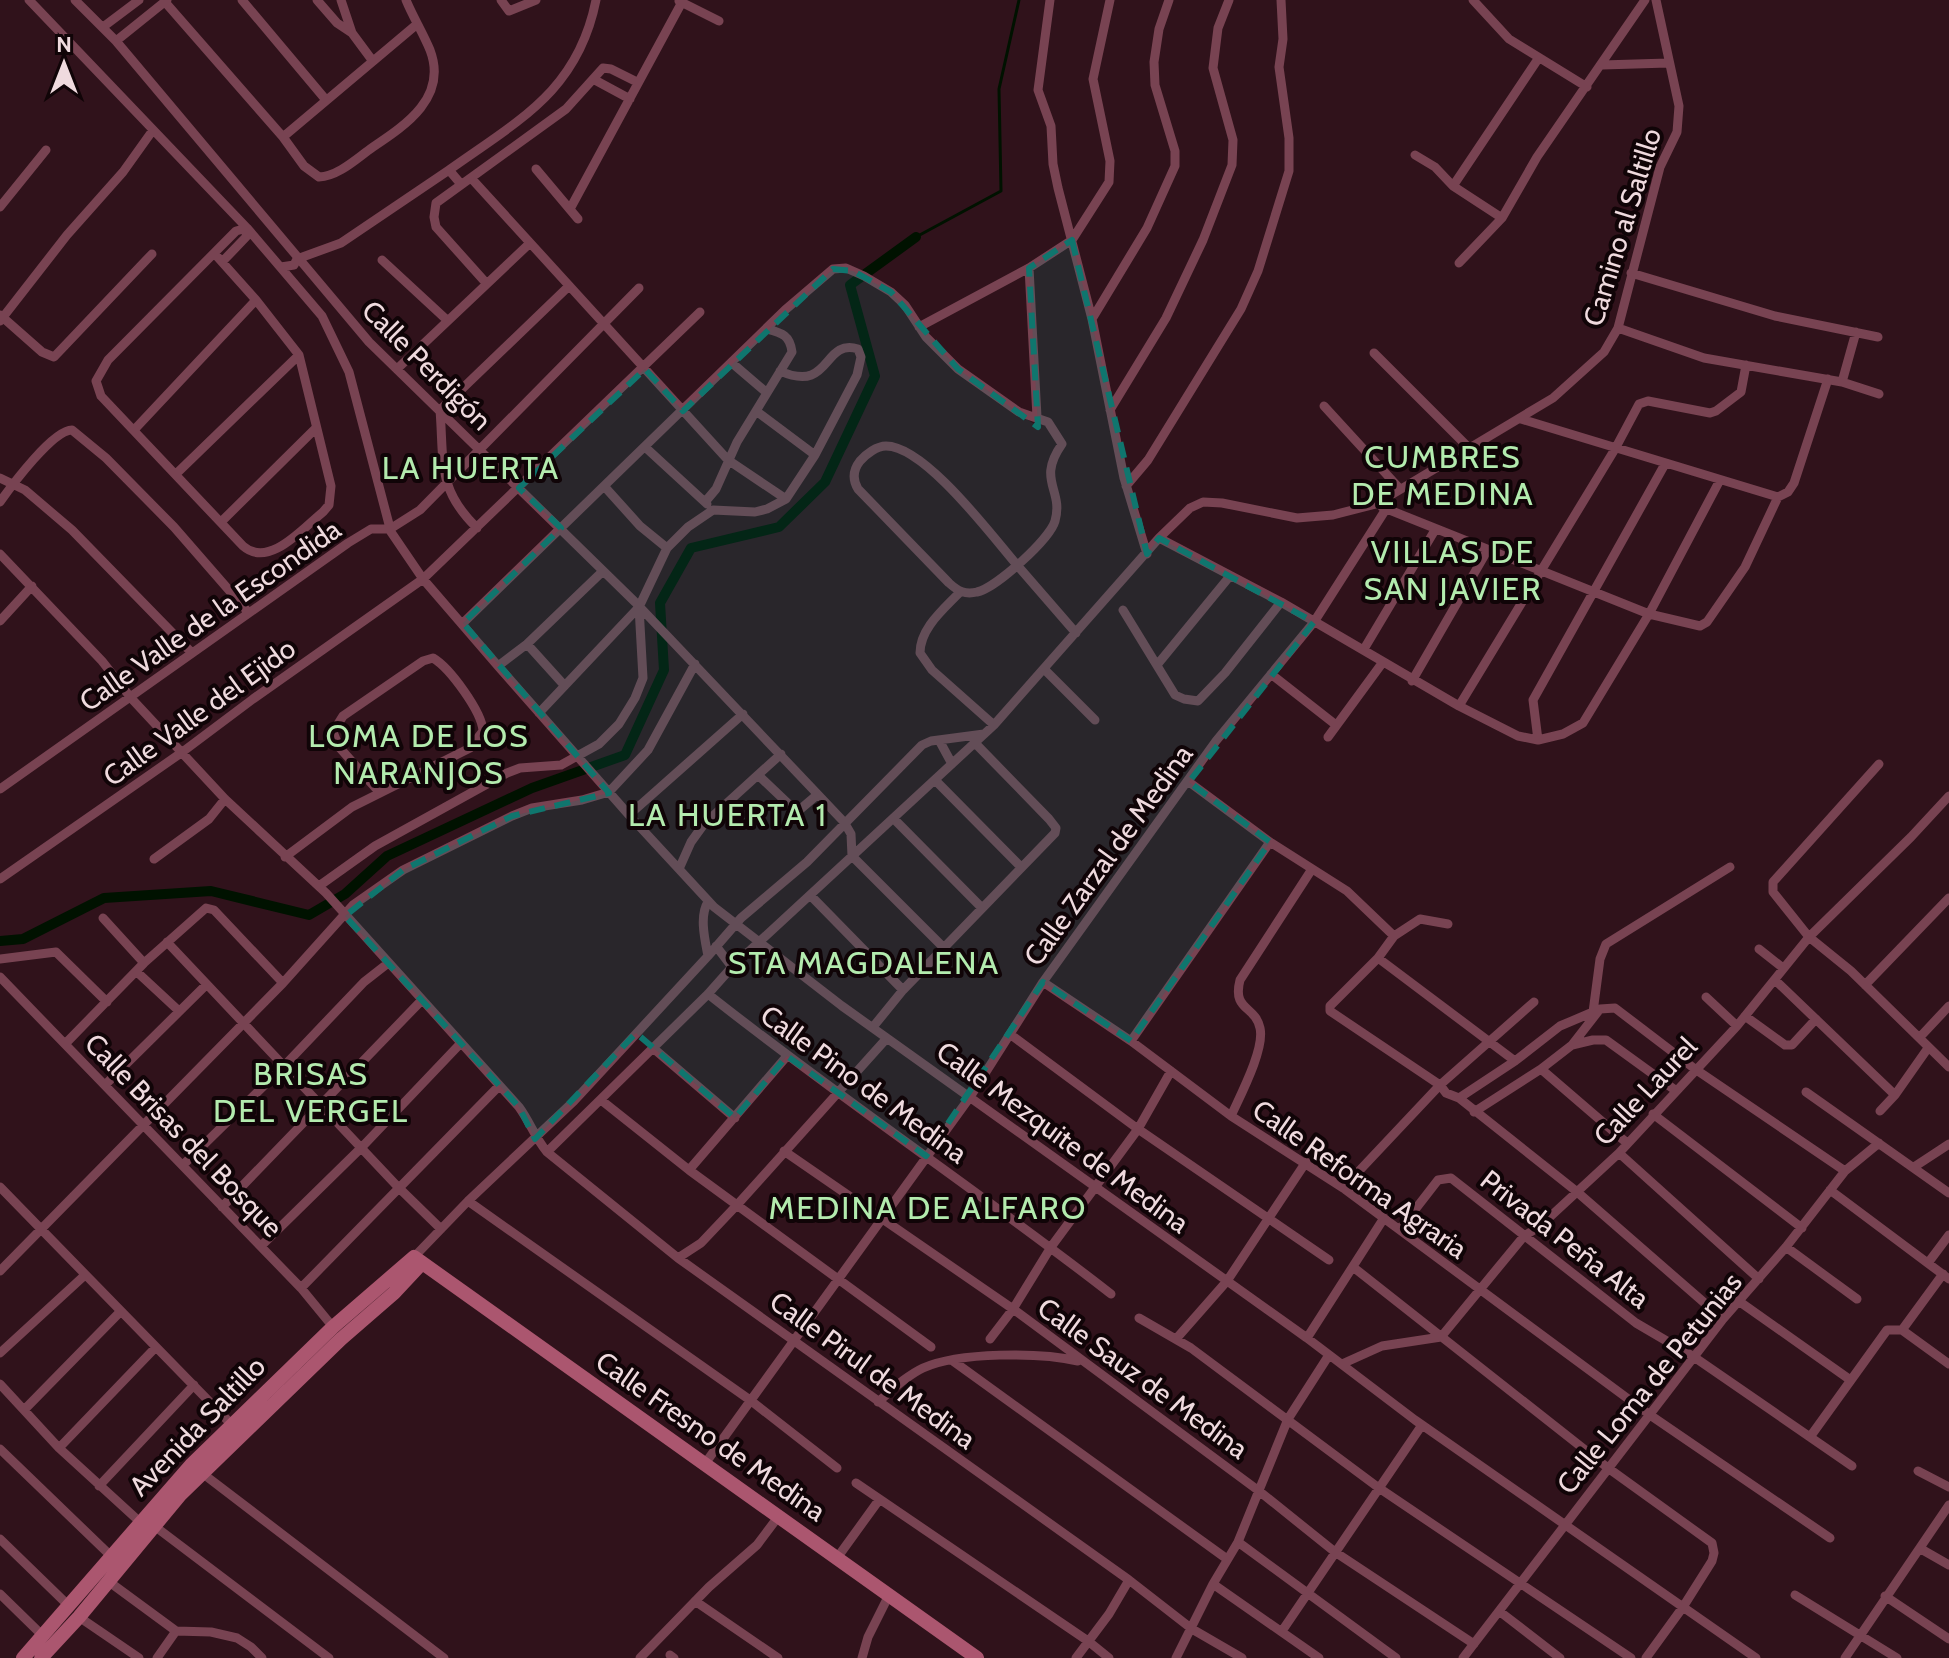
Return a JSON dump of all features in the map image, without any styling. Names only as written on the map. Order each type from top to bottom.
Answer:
[{"type":"street","name":"Calle Mezquite de Medina","points":[[29,0],[247,228],[322,316],[349,372],[390,529],[423,579],[708,902],[887,1038],[1307,1338],[1422,1425],[1756,1658]]},
{"type":"street","name":"Calle Perdigón","points":[[75,0],[116,41],[369,342],[657,624],[844,822]]},
{"type":"street","points":[[103,27],[139,0]]},
{"type":"street","points":[[242,0],[326,100]]},
{"type":"street","points":[[317,0],[337,23],[352,33]]},
{"type":"street","points":[[341,0],[352,33],[372,60]]},
{"type":"street","points":[[116,41],[166,1],[283,137],[304,166],[319,177],[340,170],[404,126],[429,97],[434,65],[406,0]]},
{"type":"street","points":[[501,0],[509,11],[536,0]]},
{"type":"street","points":[[281,267],[294,265],[297,259],[349,238],[537,105],[558,86],[574,64],[586,41],[596,0]]},
{"type":"street","points":[[1050,0],[1038,90],[1051,126],[1053,164],[1092,319],[1126,486],[1147,554]]},
{"type":"street","points":[[919,327],[1029,268],[1072,240],[1109,182],[1110,161],[1093,79],[1110,0]]},
{"type":"street","points":[[1092,319],[1147,228],[1175,166],[1175,151],[1155,85],[1154,62],[1159,29],[1169,0]]},
{"type":"street","points":[[1110,410],[1166,318],[1203,240],[1232,165],[1233,140],[1213,68],[1218,28],[1229,0]]},
{"type":"street","points":[[1126,486],[1148,460],[1241,309],[1258,271],[1289,171],[1289,138],[1279,67],[1283,39],[1281,0]]},
{"type":"street","points":[[1473,0],[1493,24],[1538,59],[1587,87]]},
{"type":"street","points":[[1459,263],[1502,218],[1537,157],[1645,0]]},
{"type":"street","name":"Camino al Saltillo","points":[[1159,538],[1176,520],[1203,502],[1297,518],[1381,507],[1400,489],[1553,398],[1604,352],[1618,328],[1660,167],[1677,132],[1679,106],[1656,0]]},
{"type":"street","points":[[570,209],[680,1],[719,21]]},
{"type":"street","points":[[283,137],[416,25]]},
{"type":"street","points":[[1453,186],[1538,59]]},
{"type":"street","points":[[1602,65],[1668,63]]},
{"type":"street","points":[[487,284],[444,237],[434,217],[436,203],[566,109],[603,68],[637,82]]},
{"type":"street","points":[[595,76],[630,99]]},
{"type":"street","points":[[152,254],[59,354],[51,357],[42,352],[1,318],[67,235],[123,172],[153,130]]},
{"type":"street","points":[[0,207],[46,150]]},
{"type":"street","points":[[1415,155],[1435,167],[1453,186],[1502,218]]},
{"type":"street","points":[[536,169],[578,219]]},
{"type":"street","points":[[449,170],[460,183]]},
{"type":"street","points":[[471,178],[728,460],[786,499]]},
{"type":"street","points":[[214,253],[299,355],[331,486],[329,505],[323,512],[276,549],[259,555],[243,546],[97,390],[100,370],[214,253],[236,231],[247,228],[246,237],[222,262]]},
{"type":"street","points":[[397,369],[530,243]]},
{"type":"street","points":[[382,260],[448,321]]},
{"type":"street","points":[[463,623],[820,277],[840,268],[853,271],[891,292],[905,305],[926,337],[968,378],[1019,412],[1048,422],[1062,444],[1053,456],[1049,471],[1056,514],[1052,529],[1017,565],[987,589],[978,592],[960,592],[858,489],[853,481],[855,469],[877,447],[895,447],[929,469],[960,497],[1017,565],[1076,633]]},
{"type":"street","points":[[1029,268],[1037,417]]},
{"type":"street","points":[[1631,273],[1775,316],[1878,337]]},
{"type":"street","points":[[477,528],[462,513],[446,485],[440,410],[569,286]]},
{"type":"street","name":"Calle Valle de la Escondida","points":[[0,789],[248,612],[371,529],[390,529],[420,510],[639,288]]},
{"type":"street","points":[[134,430],[256,300]]},
{"type":"street","name":"Calle Valle del Ejido","points":[[0,879],[423,579],[645,369],[700,312]]},
{"type":"street","points":[[1618,328],[1681,351],[1842,382],[1879,394]]},
{"type":"street","points":[[705,502],[716,489],[728,460],[792,352],[785,334],[767,329]]},
{"type":"street","points":[[1842,382],[1856,332]]},
{"type":"street","points":[[539,713],[639,607],[667,548],[688,527],[713,510],[755,512],[786,499],[815,455],[857,375],[861,365],[860,352],[853,347],[842,348],[810,377],[794,377],[780,371]]},
{"type":"street","points":[[1374,353],[1470,449]]},
{"type":"street","points":[[176,474],[299,355]]},
{"type":"street","points":[[732,363],[766,392]]},
{"type":"street","points":[[1459,706],[1615,449],[1639,404],[1648,401],[1710,413],[1716,411],[1744,389],[1746,365]]},
{"type":"street","points":[[1381,507],[1649,614],[1700,626],[1707,622],[1745,567],[1778,497],[1788,492],[1794,483],[1828,379]]},
{"type":"street","points":[[1324,406],[1400,489]]},
{"type":"street","points":[[756,411],[815,455]]},
{"type":"street","points":[[1521,419],[1778,497]]},
{"type":"street","points":[[0,502],[52,439],[67,429],[77,432],[174,527],[248,612]]},
{"type":"street","points":[[222,521],[315,429]]},
{"type":"street","points":[[645,447],[713,510]]},
{"type":"street","points":[[1538,740],[1533,700],[1665,464]]},
{"type":"street","points":[[0,478],[25,490],[91,548],[191,652]]},
{"type":"street","points":[[547,1152],[732,967],[994,725],[1159,538],[1281,602],[1364,649],[1412,681],[1518,736],[1538,740],[1563,734],[1583,723],[1649,614],[1720,480]]},
{"type":"street","points":[[604,486],[640,526],[667,548]]},
{"type":"street","name":"Calle Zarzal de Medina","points":[[704,1465],[970,1097],[1043,982],[1216,741],[1314,622],[1381,507]]},
{"type":"street","points":[[1364,649],[1435,530]]},
{"type":"street","points":[[1412,681],[1487,551]]},
{"type":"street","name":"Calle Pirul de Medina","points":[[0,554],[102,661],[131,698],[225,799],[338,907],[499,1086],[528,1120],[535,1139],[547,1152],[678,1258],[1129,1580],[1192,1629],[1242,1658]]},
{"type":"street","points":[[498,666],[527,644],[603,571]]},
{"type":"street","points":[[1157,665],[1230,576]]},
{"type":"street","points":[[0,621],[32,586]]},
{"type":"street","points":[[960,592],[926,631],[921,639],[920,653],[932,670],[994,725]]},
{"type":"street","points":[[1123,610],[1175,695],[1198,701],[1225,673],[1281,602]]},
{"type":"street","points":[[322,890],[375,846],[507,773],[520,768],[581,760],[609,735],[635,698],[643,678],[639,607]]},
{"type":"street","points":[[527,644],[564,685]]},
{"type":"street","points":[[285,857],[352,807],[380,793],[470,748],[483,731],[479,713],[433,658],[409,670],[343,716],[333,732],[339,747],[380,793]]},
{"type":"street","points":[[1328,737],[1383,662]]},
{"type":"street","points":[[0,1271],[283,983],[365,895],[403,870],[512,816],[532,808],[582,800],[606,789],[648,750],[695,664]]},
{"type":"street","points":[[1044,669],[1095,720]]},
{"type":"street","points":[[1271,674],[1336,725]]},
{"type":"street","points":[[629,815],[743,714]]},
{"type":"street","points":[[952,764],[939,740],[984,734]]},
{"type":"street","name":"Avenida Saltillo","points":[[41,1658],[112,1557],[202,1473],[236,1430],[394,1293],[441,1229],[574,1101],[736,925],[807,862],[922,745],[939,740]]},
{"type":"street","points":[[873,1027],[943,947],[1051,840],[1056,828],[975,743]]},
{"type":"street","points":[[679,869],[698,831],[781,754]]},
{"type":"street","points":[[1879,764],[1773,882],[1773,892],[1809,937],[1865,985],[1949,1067]]},
{"type":"street","points":[[758,775],[797,812],[817,795]]},
{"type":"street","points":[[935,780],[1021,867]]},
{"type":"street","points":[[1189,782],[1270,842],[1347,891],[1394,936]]},
{"type":"street","name":"Calle Laurel","points":[[1441,1337],[1524,1236],[1539,1227],[1619,1153],[1737,1026],[1809,937],[1949,796]]},
{"type":"street","points":[[154,859],[209,819],[225,799]]},
{"type":"street","points":[[894,819],[982,908]]},
{"type":"street","points":[[844,822],[851,834],[852,856],[943,947]]},
{"type":"street","points":[[1131,1041],[1270,842]]},
{"type":"street","points":[[1474,1112],[1572,1045],[1595,1013],[1600,959],[1606,944],[1730,867]]},
{"type":"street","points":[[1231,1116],[1261,1041],[1260,1024],[1239,1002],[1240,980],[1312,869]]},
{"type":"street","points":[[811,896],[903,990]]},
{"type":"street","points":[[1865,985],[1949,898]]},
{"type":"street","points":[[708,902],[704,906],[708,956]]},
{"type":"street","points":[[66,1043],[144,963],[206,908],[214,910],[283,983]]},
{"type":"street","points":[[103,918],[144,963]]},
{"type":"street","points":[[1448,924],[1420,919],[1394,936],[1378,958],[1330,1006],[1330,1011],[1440,1085],[1446,1093],[1459,1098],[1576,1191],[1723,1319]]},
{"type":"street","points":[[167,942],[441,1229]]},
{"type":"street","points":[[716,946],[732,967]]},
{"type":"street","points":[[1759,949],[1783,968]]},
{"type":"street","points":[[0,959],[47,951],[58,953],[107,1002]]},
{"type":"street","points":[[1378,958],[1515,1061]]},
{"type":"street","points":[[183,1165],[364,982],[387,964]]},
{"type":"street","points":[[137,972],[179,1011]]},
{"type":"street","name":"Calle Brisas del Bosque","points":[[0,977],[145,1124],[301,1288],[333,1327]]},
{"type":"street","points":[[1775,980],[1895,1095]]},
{"type":"street","name":"Calle Reforma Agraria","points":[[1043,982],[1131,1041],[1231,1116],[1343,1188],[1650,1415],[1830,1538]]},
{"type":"street","points":[[105,1085],[206,985]]},
{"type":"street","name":"Calle Pino de Medina","points":[[708,994],[837,1094],[1051,1247],[1111,1294]]},
{"type":"street","points":[[1706,997],[1737,1026]]},
{"type":"street","points":[[222,1207],[421,1001]]},
{"type":"street","points":[[1343,1188],[1440,1085],[1534,1002]]},
{"type":"street","points":[[1920,1037],[1949,1006]]},
{"type":"street","points":[[1459,1098],[1560,1026],[1606,1007],[1615,1008],[1695,1069],[1845,1171]]},
{"type":"street","points":[[1745,1016],[1785,1045],[1792,1045],[1816,1019]]},
{"type":"street","points":[[1011,1035],[1138,1129],[1329,1260]]},
{"type":"street","points":[[678,1258],[701,1243],[887,1038]]},
{"type":"street","points":[[1572,1045],[1606,1040],[1675,1090]]},
{"type":"street","points":[[261,1246],[362,1147],[460,1044]]},
{"type":"street","points":[[653,1048],[735,1118]]},
{"type":"street","points":[[1880,1111],[1928,1048]]},
{"type":"street","points":[[689,1170],[787,1056]]},
{"type":"street","points":[[1541,1069],[1627,1143]]},
{"type":"street","points":[[990,1339],[1013,1309],[1051,1247],[1138,1129],[1171,1071]]},
{"type":"street","points":[[301,1288],[499,1086]]},
{"type":"street","points":[[1806,1092],[1949,1193]]},
{"type":"street","points":[[601,1100],[689,1170],[931,1347]]},
{"type":"street","points":[[1653,1114],[1802,1228]]},
{"type":"street","name":"Calle Loma de Petunias","points":[[1463,1658],[1723,1319],[1802,1228],[1845,1171],[1879,1143]]},
{"type":"street","points":[[1914,1167],[1949,1144]]},
{"type":"street","name":"Calle Sauz de Medina","points":[[784,1151],[1013,1309],[1259,1491],[1335,1552],[1474,1644]]},
{"type":"street","points":[[1619,1153],[1759,1279]]},
{"type":"street","points":[[1176,1339],[1227,1281],[1306,1162]]},
{"type":"street","name":"Privada Peña Alta","points":[[1400,1229],[1438,1180],[1451,1178],[1636,1323],[1694,1357],[1852,1466]]},
{"type":"street","points":[[0,1189],[236,1430]]},
{"type":"street","points":[[1830,1190],[1946,1276],[1902,1330]]},
{"type":"street","points":[[468,1201],[750,1400],[837,1468]]},
{"type":"street","points":[[1307,1338],[1384,1218]]},
{"type":"street","points":[[1928,1263],[1949,1235]]},
{"type":"street","points":[[1786,1247],[1857,1299]]},
{"type":"street","name":"Avenida Saltillo","points":[[23,1658],[43,1636],[108,1581],[146,1524],[333,1327],[420,1256]]},
{"type":"street","name":"Calle Fresno de Medina","points":[[420,1256],[704,1465],[977,1658]]},
{"type":"street","points":[[1353,1267],[1608,1468],[1712,1543],[1712,1561],[1646,1658]]},
{"type":"street","points":[[0,1353],[85,1275]]},
{"type":"street","points":[[1740,1302],[1849,1379]]},
{"type":"street","points":[[24,1410],[120,1312]]},
{"type":"street","points":[[1139,1318],[1191,1348],[1379,1488],[1631,1658]]},
{"type":"street","points":[[1810,1437],[1887,1330],[1902,1330],[1949,1364]]},
{"type":"street","points":[[1342,1364],[1382,1346],[1441,1337]]},
{"type":"street","points":[[59,1448],[156,1347]]},
{"type":"street","points":[[878,1402],[915,1373],[938,1363],[1031,1355],[1084,1362]]},
{"type":"street","points":[[1176,1658],[1238,1542],[1288,1419],[1329,1355]]},
{"type":"street","points":[[953,1361],[1227,1559]]},
{"type":"street","points":[[0,1384],[99,1486],[329,1658]]},
{"type":"street","points":[[99,1486],[194,1385]]},
{"type":"street","points":[[1282,1631],[1422,1425]]},
{"type":"street","points":[[0,1449],[112,1557]]},
{"type":"street","points":[[1918,1471],[1949,1487]]},
{"type":"street","points":[[202,1473],[444,1658]]},
{"type":"street","points":[[856,1483],[1109,1658]]},
{"type":"street","points":[[837,1558],[879,1500]]},
{"type":"street","points":[[1845,1658],[1949,1505]]},
{"type":"street","points":[[640,1658],[728,1569],[757,1545],[778,1517]]},
{"type":"street","points":[[0,1539],[74,1611],[139,1658]]},
{"type":"street","points":[[1238,1542],[1396,1658]]},
{"type":"street","points":[[1921,1549],[1949,1565]]},
{"type":"street","points":[[1076,1658],[1109,1614],[1129,1580]]},
{"type":"street","points":[[108,1581],[176,1631],[211,1632],[237,1638],[262,1658]]},
{"type":"street","points":[[1213,1584],[1319,1658]]},
{"type":"street","points":[[0,1594],[43,1636]]},
{"type":"street","points":[[862,1658],[868,1637],[889,1595]]},
{"type":"street","points":[[1795,1595],[1897,1658]]},
{"type":"street","points":[[1885,1596],[1949,1639]]},
{"type":"street","points":[[695,1601],[778,1658]]},
{"type":"street","points":[[1499,1611],[1560,1658]]},
{"type":"street","points":[[157,1658],[176,1631]]},
{"type":"street","points":[[424,1658],[432,1649]]},
{"type":"street","points":[[310,1658],[319,1651]]},
{"type":"highlighted area","points":[[1072,240],[1147,554],[1159,538],[1314,622],[1189,782],[1270,842],[1131,1041],[1043,982],[926,1156],[787,1056],[735,1118],[636,1033],[535,1139],[519,1107],[345,916],[403,870],[512,816],[609,793],[463,623],[561,528],[519,488],[645,369],[683,411],[833,269],[853,271],[891,292],[958,369],[1038,427],[1029,268]]},
{"type":"waterway","points":[[916,237],[1001,191],[999,89],[1019,0]]},
{"type":"waterway","points":[[0,941],[23,939],[104,898],[211,891],[309,915],[345,894],[387,856],[532,788],[625,755],[664,670],[660,603],[691,548],[779,527],[825,482],[875,376],[850,285],[916,237]]},
{"type":"district","name":"LA HUERTA","points":[[471,468]]},
{"type":"district","name":"CUMBRES DE MEDINA","points":[[1443,476]]},
{"type":"district","name":"VILLAS DE SAN JAVIER","points":[[1453,570]]},
{"type":"district","name":"LOMA DE LOS NARANJOS","points":[[419,754]]},
{"type":"district","name":"LA HUERTA 1","points":[[728,815]]},
{"type":"district","name":"STA MAGDALENA","points":[[864,963]]},
{"type":"district","name":"BRISAS DEL VERGEL","points":[[311,1092]]},
{"type":"district","name":"MEDINA DE ALFARO","points":[[928,1208]]}]
